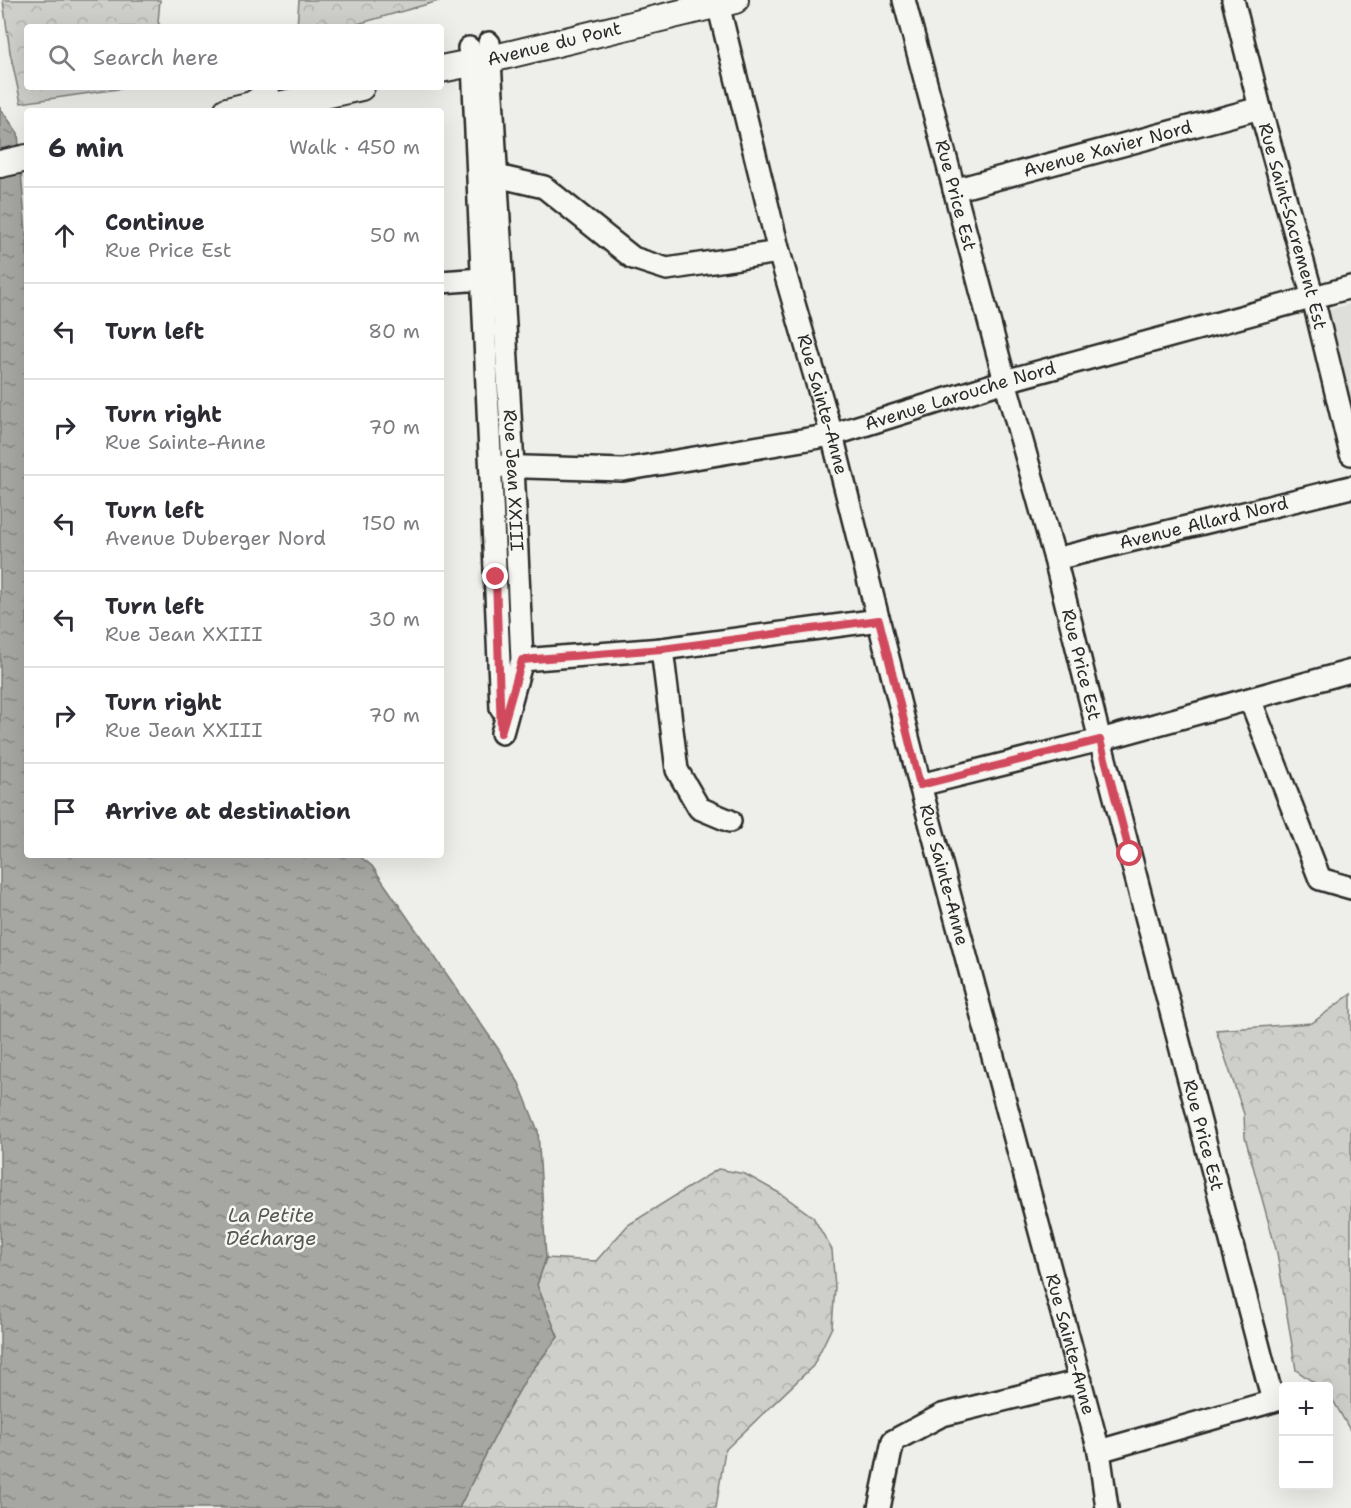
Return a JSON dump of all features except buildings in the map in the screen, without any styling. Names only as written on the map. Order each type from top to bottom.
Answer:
[{"type":"main road","name":"Avenue du Pont","points":[[444,68],[480,53],[676,0]]},
{"type":"main road","name":"Avenue du Pont","points":[[444,54],[480,53],[723,1]]},
{"type":"main road","points":[[240,108],[288,90]]},
{"type":"main road","points":[[240,108],[270,107],[347,90]]},
{"type":"main road","points":[[0,164],[24,159]]},
{"type":"street","name":"Rue Price Est","points":[[904,0],[1278,1400]]},
{"type":"street","name":"Rue Saint-Sacrement Est","points":[[1233,0],[1260,108],[1313,298],[1351,454]]},
{"type":"street","name":"Rue Sainte-Anne","points":[[723,1],[779,252],[832,435],[920,785],[1081,1381],[1099,1450],[1107,1508]]},
{"type":"street","name":"Rue Jean XXIII","points":[[480,53],[497,176],[522,660],[501,733],[482,279],[480,53]]},
{"type":"street","name":"Avenue Xavier Nord","points":[[954,190],[1260,108]]},
{"type":"street","points":[[497,176],[544,187],[633,258],[667,269],[779,252]]},
{"type":"street","points":[[444,282],[482,279]]},
{"type":"street","name":"Avenue Larouche Nord","points":[[491,466],[623,470],[832,435],[1005,381],[1351,287]]},
{"type":"street","name":"Avenue Allard Nord","points":[[1055,560],[1351,487]]},
{"type":"street","points":[[522,660],[662,649],[879,620]]},
{"type":"street","points":[[662,649],[677,770],[699,808],[730,821]]},
{"type":"street","points":[[920,785],[1100,740],[1351,671]]},
{"type":"street","points":[[1250,699],[1320,879],[1351,888]]},
{"type":"street","points":[[879,1508],[893,1441],[942,1415],[1081,1381]]},
{"type":"street","points":[[1099,1450],[1278,1400]]},
{"type":"shaded area","points":[[1351,304],[1351,403],[1326,310]]},
{"type":"green space","points":[[3,0],[160,0],[159,24],[24,24],[24,90],[111,90],[21,103],[10,52]]},
{"type":"green space","points":[[299,0],[442,0],[358,24],[297,24]]},
{"type":"green space","points":[[1351,994],[1351,1432],[1333,1400],[1333,1382],[1313,1382],[1296,1370],[1277,1253],[1245,1137],[1244,1114],[1216,1030],[1312,1023]]},
{"type":"green space","points":[[718,1169],[745,1174],[781,1194],[813,1217],[832,1250],[835,1287],[832,1327],[813,1366],[725,1450],[716,1508],[459,1508],[527,1377],[558,1337],[537,1285],[546,1258],[596,1261],[628,1225]]},
{"type":"water","name":"La Petite Décharge","points":[[0,108],[18,133],[24,208],[24,858],[362,858],[372,866],[499,1050],[519,1083],[538,1131],[546,1258],[537,1285],[558,1337],[527,1377],[459,1508],[0,1508]]},
{"type":"route","points":[[496,577],[501,733],[522,660],[662,649],[879,620],[920,785],[1100,740],[1130,854]]}]
